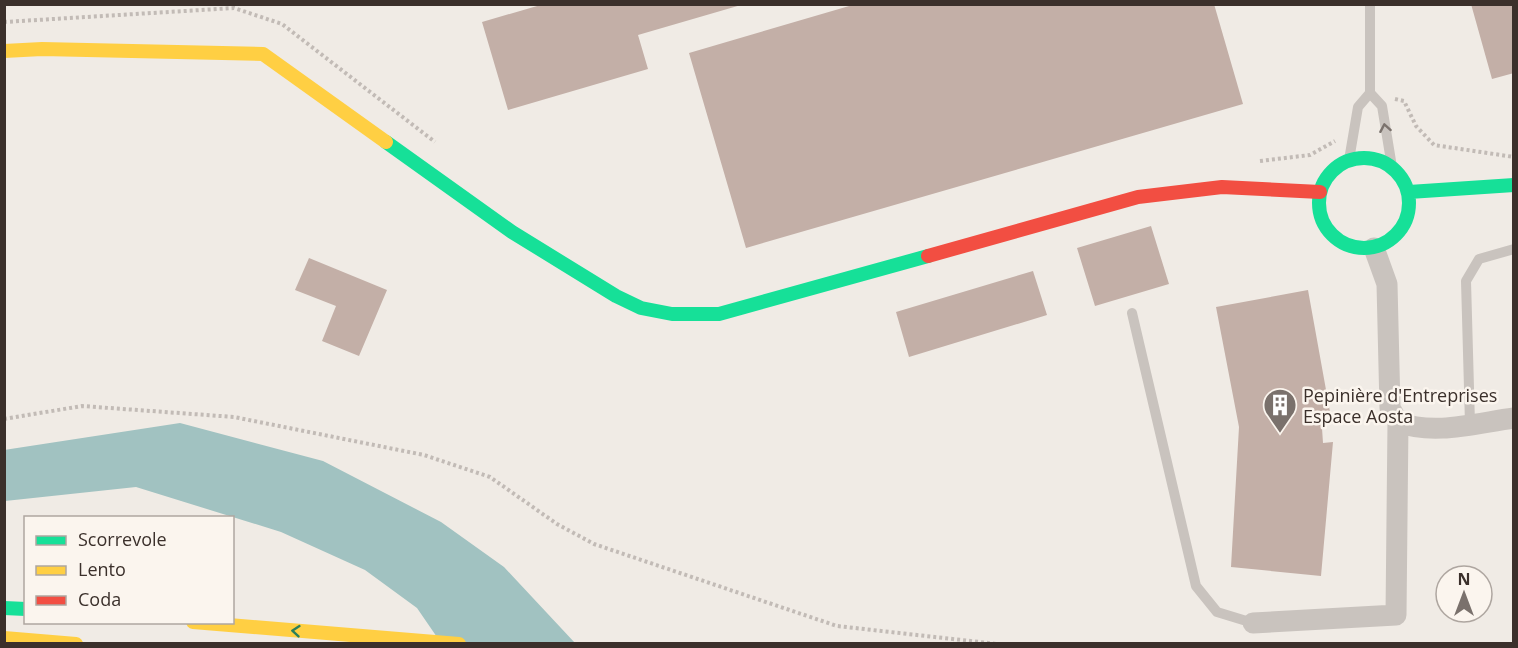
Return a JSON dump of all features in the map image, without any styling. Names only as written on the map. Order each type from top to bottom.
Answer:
[{"type":"main road","points":[[4,51],[42,48],[263,54],[512,232],[616,296],[641,308],[672,314],[719,314],[1138,197],[1222,187],[1320,192]]},
{"type":"main road","points":[[1364,158],[1379,160],[1392,167],[1402,178],[1409,192],[1410,206],[1403,227],[1388,243],[1374,248],[1355,248],[1338,241],[1325,227],[1319,210],[1320,192],[1326,178],[1336,167],[1349,160],[1364,158]]},
{"type":"main road","points":[[1409,192],[1514,185]]},
{"type":"main road","points":[[4,608],[24,609]]},
{"type":"main road","points":[[217,624],[459,644]]},
{"type":"main road","points":[[4,638],[76,644]]},
{"type":"street","points":[[1253,623],[1396,615],[1398,422],[1390,408],[1388,284],[1374,248]]},
{"type":"street","points":[[1398,422],[1413,428],[1435,429],[1514,418]]},
{"type":"lane","points":[[1370,4],[1373,95],[1382,106],[1392,167]]},
{"type":"lane","points":[[1349,160],[1358,107],[1373,95]]},
{"type":"lane","points":[[1470,424],[1466,281],[1479,259],[1514,249]]},
{"type":"lane","points":[[1132,313],[1196,586],[1216,612],[1253,623]]},
{"type":"path","points":[[4,22],[234,8],[282,24],[441,146]]},
{"type":"path","points":[[1373,95],[1404,101],[1416,126],[1434,145],[1514,157]]},
{"type":"path","points":[[1251,162],[1310,155],[1334,144],[1338,137]]},
{"type":"path","points":[[4,419],[82,406],[234,417],[424,455],[490,477],[557,524],[594,544],[837,626],[998,644]]},
{"type":"path","points":[[1409,644],[1443,644]]},
{"type":"water","points":[[180,423],[323,461],[441,522],[504,567],[575,643],[441,643],[417,608],[365,570],[281,532],[136,487],[5,501],[4,450]]},
{"type":"building","points":[[544,4],[741,5],[638,35],[648,69],[508,110],[482,22]]},
{"type":"building","points":[[856,4],[1214,4],[1243,104],[746,248],[689,53]]},
{"type":"building","points":[[1471,4],[1514,4],[1514,73],[1492,79]]},
{"type":"building","points":[[1151,226],[1169,284],[1095,306],[1077,248]]},
{"type":"building","points":[[309,258],[387,290],[359,356],[322,341],[336,306],[295,290]]},
{"type":"building","points":[[1033,271],[1047,315],[909,357],[896,312]]},
{"type":"building","name":"Pepinière d'Entreprises Espace Aosta","points":[[1308,290],[1330,412],[1321,413],[1323,443],[1333,442],[1321,576],[1231,567],[1239,427],[1216,307]]},
{"type":"traffic: fast","points":[[386,142],[512,232],[616,296],[641,308],[672,314],[719,314],[928,256]]},
{"type":"traffic: fast","points":[[1355,158],[1373,158],[1389,165],[1402,178],[1409,194],[1409,203],[1409,212],[1402,228],[1389,241],[1373,248],[1355,248],[1339,241],[1326,228],[1319,212],[1319,194],[1326,178],[1339,165],[1355,158]]},
{"type":"traffic: fast","points":[[1409,192],[1514,185]]},
{"type":"traffic: fast","points":[[4,608],[24,609]]},
{"type":"traffic: slow","points":[[4,51],[42,49],[263,54],[386,142]]},
{"type":"traffic: slow","points":[[217,624],[459,644]]},
{"type":"traffic: slow","points":[[4,638],[76,644]]},
{"type":"traffic: jam","points":[[928,256],[1138,197],[1222,187],[1320,192]]},
{"type":"place","name":"Pepinière d'Entreprises Espace Aosta","points":[[1280,434]]}]
